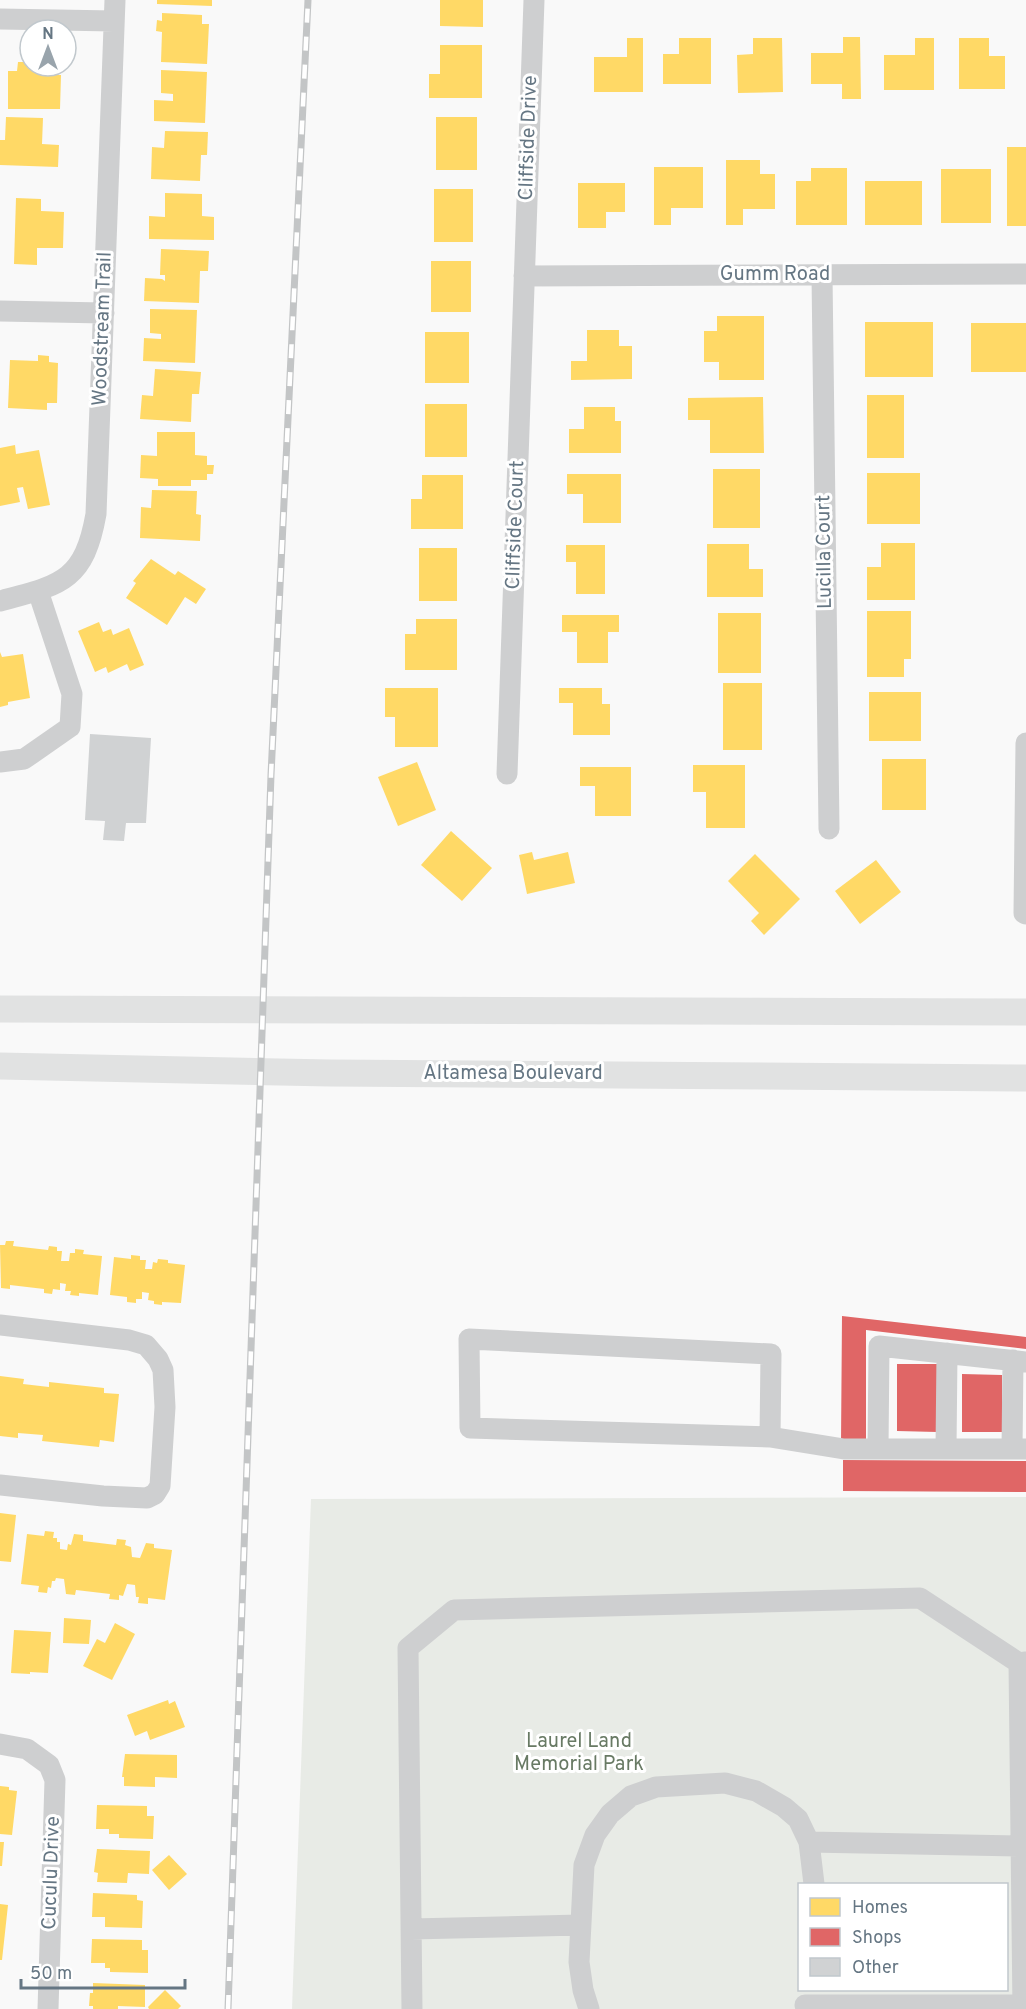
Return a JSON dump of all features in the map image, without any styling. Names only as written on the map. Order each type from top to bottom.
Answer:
[{"type":"main road","points":[[0,1009],[1026,1012]]},
{"type":"main road","name":"Altamesa Boulevard","points":[[0,1066],[330,1073],[1026,1078]]},
{"type":"street","name":"Cliffside Drive","points":[[524,276],[534,0]]},
{"type":"street","points":[[0,20],[114,10]]},
{"type":"street","name":"Woodstream Trail","points":[[0,601],[38,591],[64,580],[77,568],[92,538],[96,514],[114,10]]},
{"type":"street","name":"Gumm Road","points":[[524,276],[1026,274]]},
{"type":"street","name":"Lucilla Court","points":[[822,275],[829,829]]},
{"type":"street","name":"Cliffside Court","points":[[507,774],[524,276]]},
{"type":"street","points":[[0,311],[104,313]]},
{"type":"street","points":[[0,762],[24,759],[70,727],[72,694],[38,591]]},
{"type":"street","points":[[1026,743],[1024,914],[1026,914]]},
{"type":"street","points":[[0,1325],[129,1340],[146,1345],[158,1359],[163,1370],[165,1407],[160,1486],[155,1494],[147,1498],[103,1496],[0,1485]]},
{"type":"street","points":[[770,1437],[771,1354],[469,1339],[470,1428],[770,1437],[844,1449],[878,1449],[946,1449],[1019,1449],[1019,1361],[879,1346],[878,1449]]},
{"type":"street","points":[[946,1449],[947,1353]]},
{"type":"street","points":[[412,2009],[408,1648],[454,1610],[920,1599],[1022,1662],[1023,2007],[806,2001]]},
{"type":"street","name":"Cuculu Drive","points":[[0,1744],[27,1749],[50,1764],[55,1780],[48,2009]]},
{"type":"street","points":[[589,2009],[579,1962],[584,1865],[595,1835],[610,1814],[631,1796],[656,1787],[687,1784],[725,1783],[756,1791],[784,1807],[798,1820],[809,1842],[814,1883]]},
{"type":"street","points":[[809,1842],[1022,1845]]},
{"type":"street","points":[[411,1929],[580,1925]]},
{"type":"green space","name":"Laurel Land Memorial Park","points":[[1026,1497],[1026,2009],[292,2009],[311,1499]]},
{"type":"building: Homes","points":[[157,0],[212,0],[212,6],[157,4]]},
{"type":"building: Homes","points":[[440,0],[483,0],[483,27],[440,26]]},
{"type":"building: Homes","points":[[162,13],[202,15],[202,24],[209,24],[207,64],[161,62],[162,32],[156,31],[157,20],[162,21]]},
{"type":"building: Homes","points":[[843,37],[860,37],[861,99],[842,99],[842,84],[811,84],[811,53],[843,53]]},
{"type":"building: Homes","points":[[627,38],[643,38],[643,92],[594,92],[594,57],[627,57]]},
{"type":"building: Homes","points":[[679,38],[711,38],[711,84],[663,84],[663,54],[679,54]]},
{"type":"building: Homes","points":[[753,38],[782,38],[783,92],[738,93],[737,55],[753,54]]},
{"type":"building: Homes","points":[[915,38],[934,38],[934,90],[884,90],[884,55],[915,55]]},
{"type":"building: Homes","points":[[959,38],[989,38],[989,56],[1005,56],[1005,89],[959,89]]},
{"type":"building: Homes","points":[[440,45],[482,45],[482,98],[429,98],[429,74],[440,74]]},
{"type":"building: Homes","points":[[18,62],[18,78],[61,78],[60,109],[8,109],[8,71],[17,71]]},
{"type":"building: Homes","points":[[161,70],[207,72],[205,123],[154,121],[154,100],[173,101],[173,94],[161,93]]},
{"type":"building: Homes","points":[[6,117],[43,118],[42,144],[59,145],[58,167],[0,165],[0,140],[5,140]]},
{"type":"building: Homes","points":[[436,117],[477,117],[477,170],[436,170]]},
{"type":"building: Homes","points":[[165,131],[208,132],[207,155],[201,155],[200,181],[151,179],[152,147],[164,148]]},
{"type":"building: Homes","points":[[1007,147],[1026,147],[1026,226],[1007,226]]},
{"type":"building: Homes","points":[[726,160],[760,160],[760,174],[775,174],[775,209],[743,209],[743,225],[726,225]]},
{"type":"building: Homes","points":[[654,167],[703,167],[703,208],[671,208],[671,225],[654,225]]},
{"type":"building: Homes","points":[[811,168],[847,168],[847,225],[796,225],[796,181],[811,181]]},
{"type":"building: Homes","points":[[941,169],[991,169],[991,223],[941,223]]},
{"type":"building: Homes","points":[[865,181],[922,181],[922,225],[865,225]]},
{"type":"building: Homes","points":[[578,183],[625,183],[625,212],[606,212],[606,228],[578,228]]},
{"type":"building: Homes","points":[[434,189],[473,189],[473,242],[434,242]]},
{"type":"building: Homes","points":[[165,193],[202,194],[202,216],[214,217],[214,240],[149,239],[149,216],[165,217]]},
{"type":"building: Homes","points":[[16,198],[41,199],[41,211],[64,212],[63,248],[37,248],[37,265],[14,264]]},
{"type":"building: Homes","points":[[161,249],[209,251],[208,271],[200,271],[199,303],[144,301],[145,278],[165,281],[165,275],[160,275]]},
{"type":"building: Homes","points":[[431,261],[471,261],[471,312],[431,312]]},
{"type":"building: Homes","points":[[150,309],[197,310],[195,363],[143,361],[144,338],[161,339],[161,334],[150,333]]},
{"type":"building: Homes","points":[[717,316],[764,316],[764,380],[719,380],[719,362],[704,362],[704,331],[717,331]]},
{"type":"building: Homes","points":[[865,322],[933,322],[933,377],[865,377]]},
{"type":"building: Homes","points":[[971,323],[1026,323],[1026,372],[971,372]]},
{"type":"building: Homes","points":[[587,330],[619,330],[619,346],[632,346],[632,379],[571,380],[571,361],[587,361]]},
{"type":"building: Homes","points":[[425,332],[469,332],[469,383],[425,383]]},
{"type":"building: Homes","points":[[38,355],[49,356],[49,362],[58,363],[57,403],[47,403],[47,410],[8,408],[10,360],[38,361]]},
{"type":"building: Homes","points":[[155,369],[201,372],[199,394],[192,394],[191,422],[140,419],[142,395],[153,396]]},
{"type":"building: Homes","points":[[867,395],[904,395],[904,458],[867,458]]},
{"type":"building: Homes","points":[[763,397],[764,453],[710,453],[710,420],[688,420],[688,398]]},
{"type":"building: Homes","points":[[425,404],[467,404],[467,457],[425,457]]},
{"type":"building: Homes","points":[[584,407],[615,407],[615,421],[621,421],[621,453],[569,453],[569,429],[584,429]]},
{"type":"building: Homes","points":[[157,432],[195,432],[195,455],[207,456],[207,465],[214,465],[213,474],[207,474],[207,480],[191,480],[191,486],[158,486],[158,479],[140,478],[141,455],[157,456]]},
{"type":"building: Homes","points":[[15,445],[16,454],[39,450],[50,505],[28,509],[23,487],[17,488],[20,502],[0,506],[0,448]]},
{"type":"building: Homes","points":[[713,469],[760,469],[760,528],[713,528]]},
{"type":"building: Homes","points":[[867,473],[920,473],[920,524],[867,524]]},
{"type":"building: Homes","points":[[567,474],[621,474],[621,523],[583,523],[583,494],[567,494]]},
{"type":"building: Homes","points":[[422,475],[463,475],[463,529],[411,529],[411,499],[422,499]]},
{"type":"building: Homes","points":[[152,490],[197,491],[196,514],[201,515],[200,541],[140,538],[141,507],[151,508]]},
{"type":"building: Homes","points":[[881,543],[915,543],[915,600],[867,600],[867,567],[881,567]]},
{"type":"building: Homes","points":[[707,544],[749,544],[749,569],[763,569],[763,597],[707,597]]},
{"type":"building: Homes","points":[[566,545],[605,545],[605,594],[576,594],[576,562],[566,562]]},
{"type":"building: Homes","points":[[419,548],[457,548],[457,601],[419,601]]},
{"type":"building: Homes","points":[[151,559],[175,575],[178,571],[206,589],[196,604],[185,597],[167,625],[126,598],[136,583],[133,581]]},
{"type":"building: Homes","points":[[867,611],[911,611],[911,659],[904,659],[904,677],[867,677]]},
{"type":"building: Homes","points":[[718,613],[761,613],[761,673],[718,673]]},
{"type":"building: Homes","points":[[562,615],[619,615],[619,632],[608,632],[608,663],[577,663],[577,632],[562,632]]},
{"type":"building: Homes","points":[[416,619],[457,619],[457,670],[405,670],[405,634],[416,634]]},
{"type":"building: Homes","points":[[99,622],[103,632],[111,629],[113,635],[129,628],[144,665],[130,671],[127,664],[108,673],[106,667],[95,672],[78,631]]},
{"type":"building: Homes","points":[[0,652],[2,657],[23,654],[30,698],[8,702],[8,705],[0,707]]},
{"type":"building: Homes","points":[[723,683],[762,683],[762,750],[723,750]]},
{"type":"building: Homes","points":[[385,688],[438,688],[438,747],[395,747],[395,717],[385,717]]},
{"type":"building: Homes","points":[[559,688],[602,688],[602,704],[610,704],[610,735],[573,735],[573,703],[559,703]]},
{"type":"building: Homes","points":[[869,692],[921,692],[921,741],[869,741]]},
{"type":"building: Homes","points":[[882,759],[926,759],[926,810],[882,810]]},
{"type":"building: Homes","points":[[417,762],[436,810],[398,826],[378,777]]},
{"type":"building: Homes","points":[[693,765],[745,765],[745,828],[706,828],[706,792],[693,792]]},
{"type":"building: Homes","points":[[580,767],[631,767],[631,816],[595,816],[595,786],[580,786]]},
{"type":"building: Homes","points":[[451,831],[492,868],[462,901],[421,865]]},
{"type":"building: Homes","points":[[532,852],[534,860],[568,852],[575,883],[527,894],[519,855]]},
{"type":"building: Homes","points":[[755,854],[800,899],[764,935],[751,921],[759,913],[728,881]]},
{"type":"building: Homes","points":[[876,860],[901,892],[860,924],[835,891]]},
{"type":"building: Homes","points":[[6,1241],[14,1241],[13,1246],[48,1250],[49,1246],[57,1247],[57,1251],[62,1251],[61,1261],[69,1261],[70,1253],[75,1253],[75,1249],[84,1250],[83,1254],[102,1256],[98,1295],[79,1293],[79,1296],[70,1295],[71,1291],[65,1291],[66,1284],[60,1283],[60,1290],[53,1289],[52,1294],[44,1293],[44,1289],[10,1285],[10,1289],[1,1288],[0,1245],[5,1245]]},
{"type":"building: Homes","points":[[131,1255],[140,1256],[140,1260],[146,1260],[145,1269],[152,1269],[153,1262],[157,1263],[158,1259],[185,1265],[181,1303],[154,1304],[154,1301],[148,1300],[149,1293],[142,1292],[142,1299],[136,1299],[136,1303],[127,1302],[127,1297],[110,1295],[114,1257],[131,1259]]},
{"type":"building: Homes","points":[[0,1376],[24,1379],[23,1384],[49,1387],[49,1382],[104,1388],[104,1393],[119,1394],[114,1442],[100,1440],[99,1447],[42,1441],[43,1435],[18,1433],[18,1438],[0,1436]]},
{"type":"building: Homes","points":[[0,1513],[16,1515],[11,1562],[0,1561]]},
{"type":"building: Homes","points":[[45,1531],[54,1532],[53,1538],[57,1538],[57,1542],[60,1542],[60,1549],[67,1550],[74,1534],[83,1535],[83,1541],[116,1545],[117,1539],[126,1540],[125,1545],[131,1547],[132,1557],[140,1558],[146,1543],[154,1544],[154,1548],[172,1550],[165,1600],[148,1598],[148,1604],[138,1603],[139,1597],[136,1597],[135,1585],[127,1584],[123,1596],[119,1595],[119,1600],[109,1599],[110,1594],[76,1590],[75,1595],[66,1594],[64,1579],[56,1578],[52,1581],[47,1593],[38,1592],[39,1586],[21,1584],[27,1534],[44,1536]]},
{"type":"building: Homes","points":[[64,1618],[91,1620],[89,1644],[63,1643]]},
{"type":"building: Homes","points":[[115,1623],[135,1634],[112,1680],[83,1666],[97,1639],[105,1643]]},
{"type":"building: Homes","points":[[14,1630],[51,1632],[48,1673],[11,1673]]},
{"type":"building: Homes","points":[[168,1700],[169,1704],[175,1701],[185,1727],[150,1740],[147,1731],[135,1736],[127,1715]]},
{"type":"building: Homes","points":[[125,1754],[177,1755],[177,1778],[155,1777],[155,1787],[124,1786],[124,1777],[122,1777]]},
{"type":"building: Homes","points":[[0,1786],[17,1791],[12,1835],[0,1834]]},
{"type":"building: Homes","points":[[97,1805],[147,1806],[147,1816],[154,1816],[153,1839],[119,1838],[119,1834],[109,1834],[109,1829],[96,1829]]},
{"type":"building: Homes","points":[[0,1842],[4,1842],[2,1866],[0,1866]]},
{"type":"building: Homes","points":[[97,1849],[150,1851],[149,1874],[128,1873],[127,1883],[97,1882],[98,1873],[94,1872]]},
{"type":"building: Homes","points":[[169,1855],[187,1874],[169,1890],[152,1870]]},
{"type":"building: Homes","points":[[93,1893],[137,1895],[137,1900],[143,1901],[142,1928],[105,1927],[105,1917],[92,1917]]},
{"type":"building: Homes","points":[[0,1904],[8,1905],[2,1960],[0,1960]]},
{"type":"building: Homes","points":[[92,1939],[142,1940],[142,1950],[148,1950],[148,1973],[110,1972],[110,1968],[105,1968],[105,1963],[91,1963]]},
{"type":"building: Homes","points":[[93,1983],[145,1985],[145,2007],[118,2006],[118,2009],[93,2009],[93,2006],[89,2006]]},
{"type":"building: Homes","points":[[165,1990],[181,2006],[178,2009],[149,2009],[148,2007]]},
{"type":"building: Shops","points":[[842,1316],[1026,1337],[1026,1349],[866,1330],[866,1442],[841,1442]]},
{"type":"building: Shops","points":[[897,1364],[938,1364],[937,1432],[897,1431]]},
{"type":"building: Shops","points":[[962,1374],[1002,1375],[1002,1432],[962,1432]]},
{"type":"building: Shops","points":[[843,1460],[1026,1461],[1026,1492],[843,1491]]},
{"type":"building: Other","points":[[90,734],[151,738],[146,823],[126,823],[124,841],[103,840],[105,821],[85,820]]},
{"type":"railway","points":[[228,2009],[271,775],[308,0]]}]
